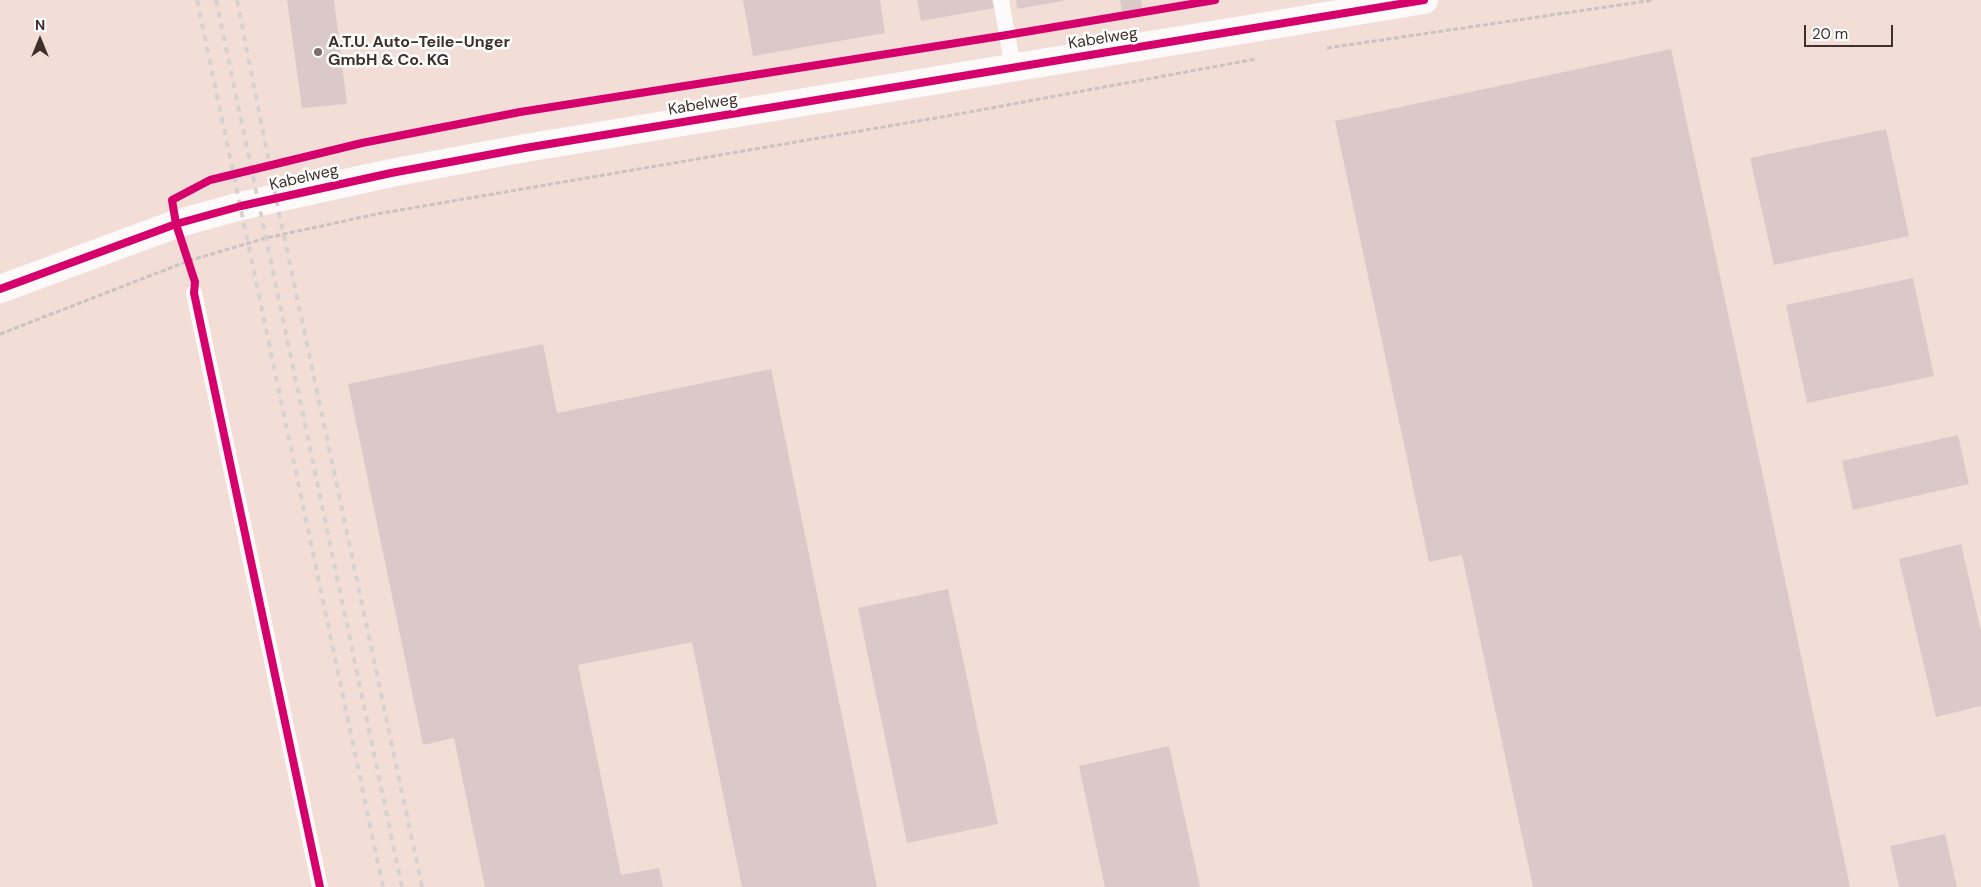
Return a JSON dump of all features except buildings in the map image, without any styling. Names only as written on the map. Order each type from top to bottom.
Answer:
[{"type":"street","name":"Kabelweg","points":[[0,289],[176,224],[321,187],[525,148],[1424,0]]},
{"type":"lane","points":[[1001,0],[1013,68]]},
{"type":"lane","points":[[194,293],[320,887]]},
{"type":"path","points":[[1322,48],[1654,0]]},
{"type":"path","points":[[0,334],[188,261],[266,238],[376,214],[953,115],[1264,58]]},
{"type":"railway","points":[[197,0],[383,887]]},
{"type":"railway","points":[[216,0],[402,887]]},
{"type":"railway","points":[[237,0],[276,198],[422,887]]},
{"type":"cycle path","points":[[320,887],[194,293],[195,282],[176,224],[172,200],[210,180],[362,143],[520,112],[1215,0]]},
{"type":"cycle path","points":[[0,289],[176,224],[241,206],[391,173],[525,148],[1424,0]]},
{"type":"place","name":"A.T.U. Auto-Teile-Unger GmbH & Co. KG","points":[[318,52]]}]
